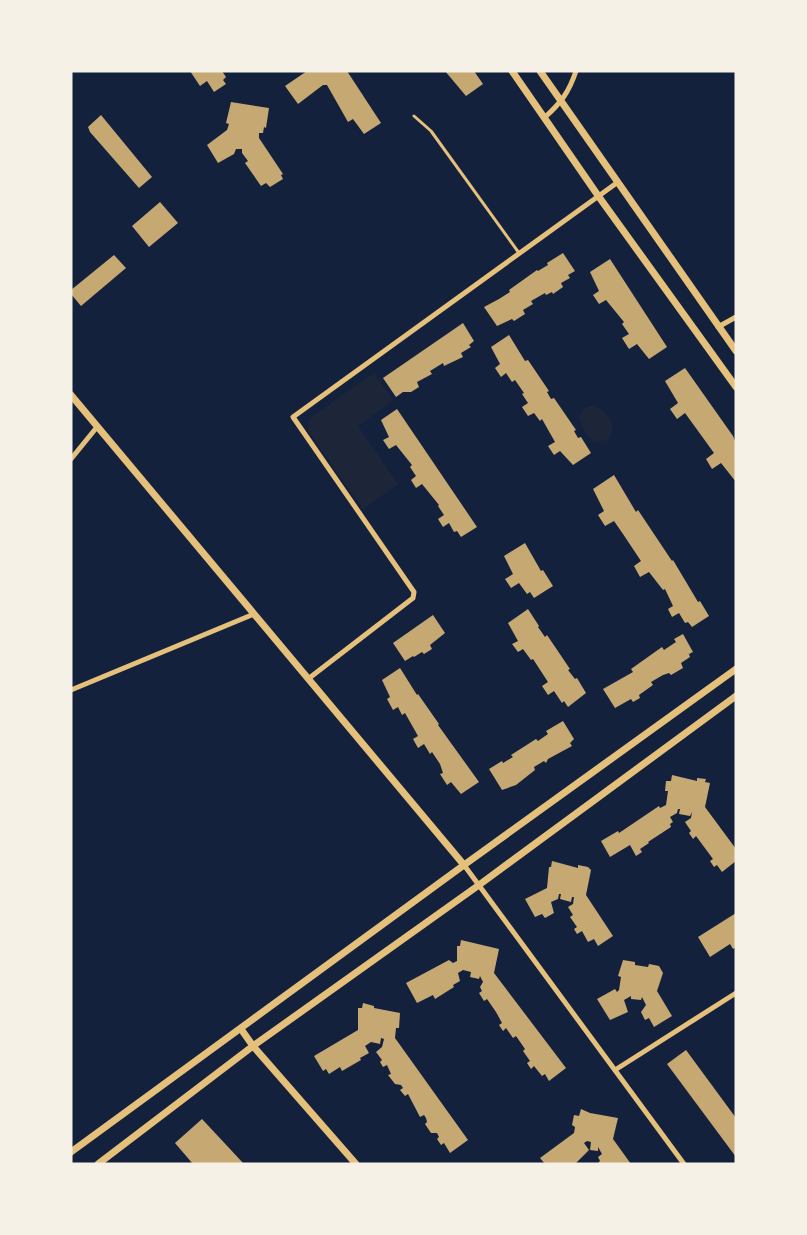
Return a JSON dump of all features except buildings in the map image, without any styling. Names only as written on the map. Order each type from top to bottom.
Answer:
[{"type":"street","points":[[512,71],[599,197],[736,387]]},
{"type":"street","points":[[540,71],[736,351]]},
{"type":"street","points":[[544,118],[562,102],[571,88],[576,71]]},
{"type":"street","points":[[308,679],[413,598],[414,592],[293,417],[618,182]]},
{"type":"street","points":[[718,327],[736,317]]},
{"type":"street","points":[[71,395],[464,865],[684,1164]]},
{"type":"street","points":[[71,459],[97,426]]},
{"type":"street","points":[[71,690],[254,614]]},
{"type":"street","points":[[71,1152],[736,669]]},
{"type":"street","points":[[98,1164],[253,1046],[479,885],[736,696]]},
{"type":"street","points":[[615,1070],[736,993]]},
{"type":"street","points":[[241,1029],[253,1046],[356,1164]]},
{"type":"lane","points":[[414,116],[431,131],[520,254]]},
{"type":"shaded area","points":[[374,373],[393,401],[358,426],[398,484],[363,509],[308,431],[310,418]]},
{"type":"shaded area","points":[[594,405],[607,415],[612,425],[612,433],[607,439],[600,441],[592,439],[584,431],[579,416],[585,408]]}]
